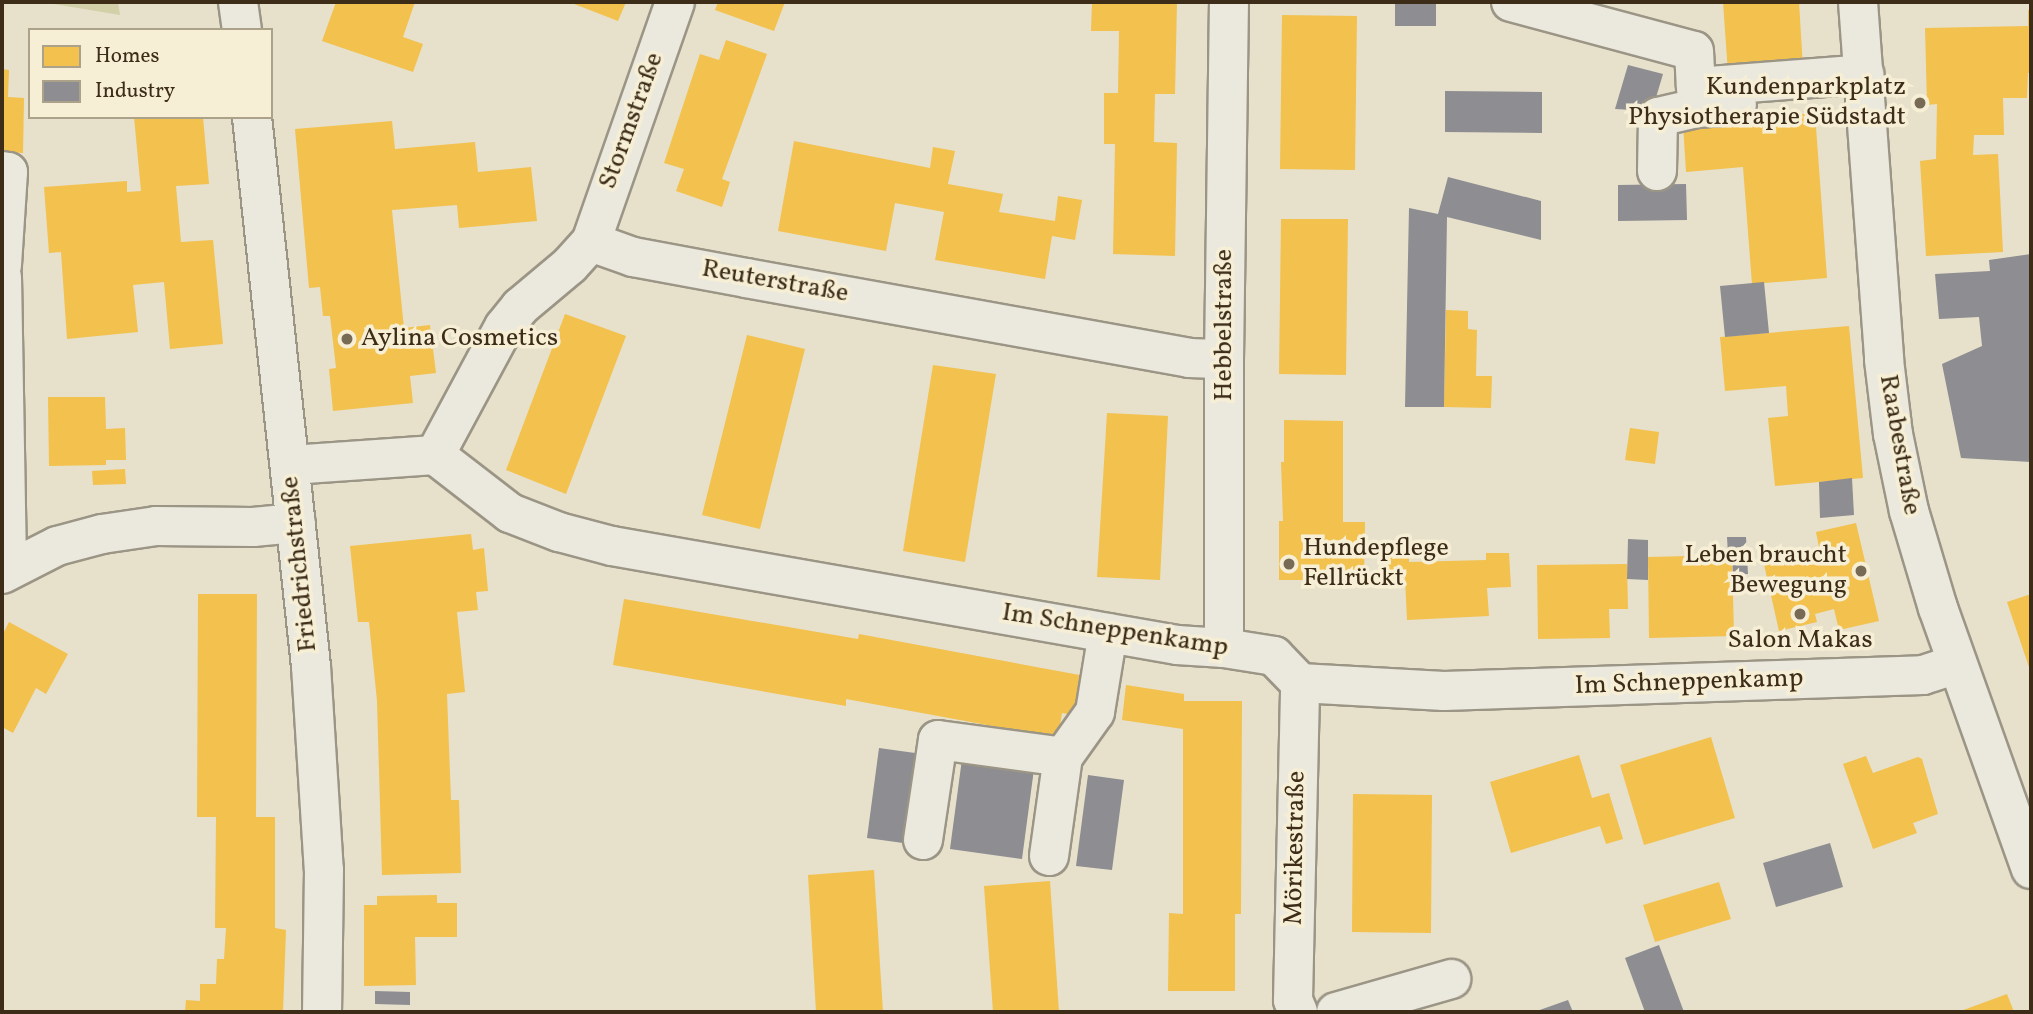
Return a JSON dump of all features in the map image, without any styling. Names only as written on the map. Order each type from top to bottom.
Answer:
[{"type":"street","points":[[238,2],[242,28]]},
{"type":"street","name":"Stormstraße","points":[[591,242],[675,2]]},
{"type":"street","name":"Hebbelstraße","points":[[1224,648],[1224,359],[1229,2]]},
{"type":"street","points":[[1511,2],[1695,51],[1696,86],[1865,84]]},
{"type":"street","name":"Raabestraße","points":[[1858,2],[1884,360],[1893,434],[1909,511],[1956,664],[2031,869]]},
{"type":"street","points":[[1657,171],[1658,117],[1697,108],[1865,84]]},
{"type":"street","name":"Friedrichstraße","points":[[252,119],[296,523],[321,807],[323,1012]]},
{"type":"street","points":[[2,172],[8,172],[2,266]]},
{"type":"street","points":[[290,464],[435,455],[504,327],[520,307],[570,265],[591,242]]},
{"type":"street","name":"Reuterstraße","points":[[591,242],[633,257],[1189,358],[1224,359]]},
{"type":"street","points":[[2,278],[5,572],[57,545],[102,534],[156,526],[253,527],[296,523]]},
{"type":"street","name":"Im Schneppenkamp","points":[[435,455],[510,513],[559,532],[612,545],[1177,645],[1224,648],[1274,656],[1300,683],[1444,691],[1923,675],[1956,664]]},
{"type":"street","points":[[1049,856],[1063,757],[1095,712],[1108,633]]},
{"type":"street","name":"Mörikestraße","points":[[1297,1012],[1293,1000],[1300,683]]},
{"type":"street","points":[[923,840],[938,740],[1063,757]]},
{"type":"street","points":[[1336,1012],[1451,979]]},
{"type":"shaded area","points":[[42,2],[118,2],[120,15]]},
{"type":"building: Homes","points":[[336,2],[415,2],[403,37],[423,44],[413,72],[322,41]]},
{"type":"building: Homes","points":[[569,2],[626,2],[618,21]]},
{"type":"building: Homes","points":[[718,2],[785,2],[774,31],[715,10]]},
{"type":"building: Homes","points":[[1092,2],[1177,2],[1175,94],[1155,94],[1154,142],[1177,143],[1175,256],[1113,254],[1115,144],[1104,144],[1104,93],[1118,93],[1119,31],[1091,31]]},
{"type":"building: Homes","points":[[1723,2],[1799,2],[1803,68],[1728,73]]},
{"type":"building: Homes","points":[[2028,10],[2031,10],[2031,73],[2028,73],[2027,98],[2003,98],[2004,135],[1974,135],[1973,155],[1998,154],[2003,252],[1926,256],[1920,161],[1936,159],[1937,104],[1927,105],[1925,28],[2028,26]]},
{"type":"building: Homes","points":[[1282,15],[1357,16],[1355,170],[1280,169]]},
{"type":"building: Homes","points":[[726,40],[767,54],[722,179],[730,182],[722,207],[676,191],[684,169],[664,163],[700,54],[719,60]]},
{"type":"building: Homes","points":[[2,69],[9,70],[8,97],[24,98],[23,153],[2,152]]},
{"type":"building: Homes","points":[[1815,113],[1827,278],[1752,284],[1743,167],[1686,172],[1683,124]]},
{"type":"building: Homes","points":[[134,119],[203,119],[209,184],[176,186],[181,242],[213,240],[223,344],[170,349],[164,282],[133,285],[138,332],[67,339],[61,252],[49,253],[44,187],[127,181],[127,192],[141,191]]},
{"type":"building: Homes","points":[[392,121],[395,149],[475,142],[478,172],[531,167],[537,221],[459,228],[457,205],[392,210],[404,328],[430,325],[436,373],[410,376],[413,403],[333,411],[329,369],[336,368],[330,316],[323,316],[320,287],[309,288],[295,129]]},
{"type":"building: Homes","points":[[794,141],[930,168],[933,147],[955,151],[948,184],[1003,194],[999,212],[1055,221],[1058,196],[1082,200],[1075,240],[1052,236],[1045,279],[935,260],[944,212],[895,203],[886,251],[778,231]]},
{"type":"building: Homes","points":[[1281,219],[1348,219],[1346,375],[1279,374]]},
{"type":"building: Homes","points":[[1446,310],[1468,311],[1468,329],[1477,330],[1476,376],[1492,376],[1491,408],[1444,407]]},
{"type":"building: Homes","points":[[565,314],[626,336],[566,494],[506,470]]},
{"type":"building: Homes","points":[[1849,326],[1863,478],[1775,486],[1768,418],[1788,416],[1786,386],[1725,391],[1720,337]]},
{"type":"building: Homes","points":[[747,335],[805,349],[760,529],[702,515]]},
{"type":"building: Homes","points":[[933,365],[996,374],[965,562],[903,551]]},
{"type":"building: Homes","points":[[48,397],[105,397],[106,429],[125,428],[126,460],[106,460],[106,465],[49,466]]},
{"type":"building: Homes","points":[[1107,413],[1168,416],[1160,580],[1097,577]]},
{"type":"building: Homes","points":[[1284,420],[1343,421],[1343,522],[1365,522],[1364,580],[1279,580],[1279,521],[1283,521],[1281,462],[1284,462]]},
{"type":"building: Homes","points":[[1630,428],[1659,432],[1655,464],[1625,460]]},
{"type":"building: Homes","points":[[125,469],[126,484],[93,485],[92,471]]},
{"type":"building: Homes","points":[[1856,523],[1879,621],[1839,630],[1834,609],[1815,614],[1817,622],[1779,631],[1763,560],[1819,547],[1816,532]]},
{"type":"building: Homes","points":[[471,534],[473,550],[484,548],[488,591],[476,592],[478,610],[457,612],[465,692],[447,694],[451,800],[459,800],[461,873],[382,875],[377,701],[369,622],[358,622],[350,546]]},
{"type":"building: Homes","points":[[1409,540],[1409,562],[1486,560],[1486,553],[1509,553],[1511,587],[1487,588],[1489,616],[1407,620],[1405,578],[1387,579],[1385,541]]},
{"type":"building: Homes","points":[[1732,555],[1734,636],[1649,638],[1648,557]]},
{"type":"building: Homes","points":[[1627,564],[1628,609],[1609,609],[1610,638],[1538,639],[1537,565]]},
{"type":"building: Homes","points":[[198,594],[257,594],[256,817],[275,817],[275,928],[286,930],[283,1012],[185,1012],[186,1000],[200,1001],[200,984],[216,984],[217,959],[224,959],[226,928],[215,928],[216,817],[197,817]]},
{"type":"building: Homes","points":[[2031,594],[2031,673],[2007,602]]},
{"type":"building: Homes","points":[[624,599],[858,639],[859,634],[1085,676],[1078,716],[1062,713],[1058,738],[846,699],[846,706],[613,665]]},
{"type":"building: Homes","points":[[9,622],[68,654],[46,694],[36,688],[13,733],[2,727],[2,636]]},
{"type":"building: Homes","points":[[1126,685],[1184,694],[1184,701],[1242,701],[1241,914],[1235,914],[1235,991],[1168,991],[1169,913],[1183,914],[1183,729],[1122,720]]},
{"type":"building: Homes","points":[[1711,737],[1735,818],[1644,845],[1620,765]]},
{"type":"building: Homes","points":[[1579,755],[1592,798],[1609,793],[1623,839],[1606,844],[1600,826],[1511,853],[1490,782]]},
{"type":"building: Homes","points":[[1866,756],[1873,773],[1918,757],[1922,759],[1938,814],[1913,823],[1917,833],[1873,849],[1843,764]]},
{"type":"building: Homes","points":[[1353,794],[1432,795],[1431,933],[1352,932]]},
{"type":"building: Homes","points":[[874,870],[883,1012],[816,1012],[808,875]]},
{"type":"building: Homes","points":[[1050,881],[1059,1012],[993,1012],[984,886]]},
{"type":"building: Homes","points":[[1719,882],[1731,919],[1655,942],[1643,905]]},
{"type":"building: Homes","points":[[437,895],[437,903],[457,903],[457,937],[415,937],[416,985],[364,986],[364,905],[377,905],[377,896]]},
{"type":"building: Homes","points":[[2007,994],[2014,1012],[1958,1012]]},
{"type":"building: Industry","points":[[1395,2],[1436,2],[1436,26],[1395,26]]},
{"type":"building: Industry","points":[[1628,65],[1663,74],[1652,111],[1615,109]]},
{"type":"building: Industry","points":[[1445,91],[1542,92],[1542,133],[1445,132]]},
{"type":"building: Industry","points":[[1448,177],[1541,201],[1541,240],[1447,217],[1444,407],[1405,407],[1409,208],[1438,214]]},
{"type":"building: Industry","points":[[1686,184],[1687,220],[1618,221],[1618,185]]},
{"type":"building: Industry","points":[[2031,254],[2031,462],[1961,458],[1942,364],[1982,346],[1979,317],[1939,319],[1935,274],[1990,271],[1989,260]]},
{"type":"building: Industry","points":[[1764,282],[1769,333],[1725,337],[1720,286]]},
{"type":"building: Industry","points":[[1852,478],[1854,515],[1820,518],[1819,482]]},
{"type":"building: Industry","points":[[1727,537],[1746,537],[1748,574],[1733,575],[1732,555],[1728,555]]},
{"type":"building: Industry","points":[[1628,539],[1648,540],[1648,580],[1627,579]]},
{"type":"building: Industry","points":[[879,748],[915,753],[903,843],[867,838]]},
{"type":"building: Industry","points":[[962,759],[1034,769],[1022,859],[950,849]]},
{"type":"building: Industry","points":[[1088,775],[1124,780],[1112,870],[1076,866]]},
{"type":"building: Industry","points":[[1830,843],[1843,887],[1776,907],[1763,863]]},
{"type":"building: Industry","points":[[1659,945],[1684,1012],[1645,1012],[1625,958]]},
{"type":"building: Industry","points":[[375,991],[410,992],[410,1005],[375,1004]]},
{"type":"building: Industry","points":[[1568,1000],[1573,1012],[1534,1012]]},
{"type":"place","name":"Kundenparkplatz Physiotherapie Südstadt","points":[[1920,103]]},
{"type":"place","name":"Aylina Cosmetics","points":[[347,339]]},
{"type":"place","name":"Hundepflege Fellrückt","points":[[1289,564]]},
{"type":"place","name":"Leben braucht Bewegung","points":[[1861,571]]},
{"type":"place","name":"Salon Makas","points":[[1800,614]]}]
